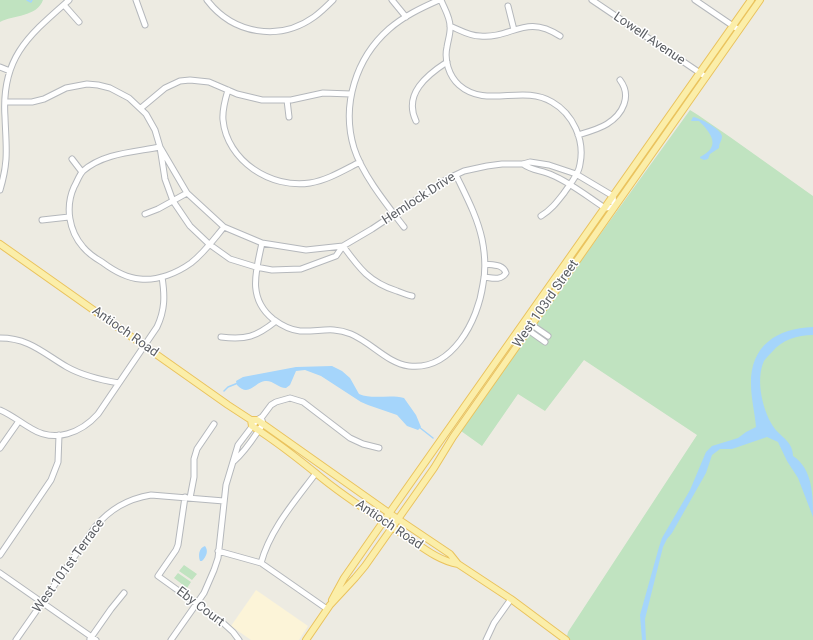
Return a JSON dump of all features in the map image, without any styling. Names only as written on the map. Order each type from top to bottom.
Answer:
[{"type":"main road","name":"West 103rd Street","points":[[329,607],[338,588],[389,513],[751,0]]},
{"type":"main road","name":"West 103rd Street","points":[[306,640],[329,607],[365,566],[614,206],[760,0]]},
{"type":"main road","name":"Antioch Road","points":[[0,244],[145,346],[450,554],[458,564],[511,599],[566,640]]},
{"type":"main road","name":"Antioch Road","points":[[257,421],[259,430],[383,522],[440,558],[449,563],[458,564]]},
{"type":"main road","points":[[338,588],[348,586]]},
{"type":"street","points":[[0,190],[7,158],[5,102],[6,84],[10,71],[21,47],[28,38],[69,0]]},
{"type":"street","points":[[136,0],[145,25]]},
{"type":"street","points":[[207,0],[219,14],[235,24],[254,31],[264,32],[287,29],[304,23],[314,17],[333,0]]},
{"type":"street","points":[[392,0],[406,17]]},
{"type":"street","points":[[404,227],[367,174],[354,148],[350,132],[349,109],[351,94],[360,68],[373,46],[390,28],[406,17],[440,0],[450,26],[446,48],[447,62],[450,73],[459,85],[473,94],[486,97],[523,94],[533,95],[551,101],[567,114],[572,122],[578,135],[581,154],[580,165],[570,184],[554,207],[541,216]]},
{"type":"street","name":"Lowell Avenue","points":[[592,0],[706,77]]},
{"type":"street","points":[[694,0],[739,30]]},
{"type":"street","points":[[64,4],[79,22]]},
{"type":"street","points":[[508,6],[514,30]]},
{"type":"street","points":[[450,26],[466,33],[479,36],[487,36],[536,26],[560,36]]},
{"type":"street","points":[[416,121],[413,105],[417,90],[426,76],[447,62]]},
{"type":"street","points":[[0,68],[10,71]]},
{"type":"street","points":[[141,108],[165,88],[180,81],[190,80],[202,80],[250,98],[273,101],[287,100],[323,93],[351,94]]},
{"type":"street","points":[[578,135],[607,124],[623,108],[626,95],[625,87],[620,80]]},
{"type":"street","name":"Hemlock Drive","points":[[5,102],[32,102],[44,99],[66,88],[92,84],[118,91],[129,98],[141,108],[155,130],[160,147],[165,179],[173,201],[190,226],[209,244],[230,259],[272,270],[301,269],[336,256],[343,246]]},
{"type":"street","points":[[228,90],[223,112],[226,134],[241,159],[264,176],[285,183],[308,183],[328,178],[360,162]]},
{"type":"street","points":[[287,100],[289,117]]},
{"type":"street","points":[[160,147],[111,157],[91,165],[82,172],[71,195],[69,217],[76,236],[82,246],[108,267],[120,274],[131,278],[149,280],[162,277],[192,263],[201,255],[224,226]]},
{"type":"street","name":"Hemlock Drive","points":[[160,147],[187,193],[224,226],[262,243],[306,250],[343,246],[372,229],[438,184],[474,168],[502,164],[538,162],[558,167],[576,174],[613,196]]},
{"type":"street","points":[[72,159],[82,172]]},
{"type":"street","name":"Hemlock Drive","points":[[523,164],[529,169],[552,174],[570,184],[604,208]]},
{"type":"street","points":[[262,243],[256,267],[255,287],[258,299],[269,315],[276,321],[296,330],[331,330],[352,334],[391,360],[408,366],[428,365],[436,362],[451,352],[460,340],[478,308],[484,277],[485,264],[479,228],[456,175]]},
{"type":"street","points":[[145,214],[158,210],[187,193]]},
{"type":"street","points":[[604,208],[614,206],[613,196]]},
{"type":"street","points":[[42,220],[69,217]]},
{"type":"street","points":[[343,246],[359,268],[368,277],[384,287],[412,296]]},
{"type":"street","points":[[484,277],[500,279],[504,277],[506,273],[502,266],[485,264]]},
{"type":"street","points":[[0,410],[37,432],[50,435],[66,435],[80,430],[92,421],[157,328],[164,309],[162,277]]},
{"type":"street","points":[[221,337],[242,339],[251,337],[276,321]]},
{"type":"street","points":[[524,323],[548,336]]},
{"type":"street","points":[[530,327],[545,342]]},
{"type":"street","points":[[0,338],[28,343],[81,373],[95,378],[120,383]]},
{"type":"street","points":[[171,640],[209,583],[214,570],[218,552],[224,500],[229,473],[238,445],[271,405],[283,399],[303,402],[356,441],[378,448]]},
{"type":"street","points":[[0,448],[19,421]]},
{"type":"street","points":[[187,498],[194,477],[194,460],[197,449],[214,424]]},
{"type":"street","points":[[234,461],[240,456],[259,430]]},
{"type":"street","points":[[0,555],[51,480],[58,462],[59,435]]},
{"type":"street","points":[[261,563],[267,544],[316,473]]},
{"type":"street","name":"West 101st Terrace","points":[[16,640],[94,527],[110,511],[128,500],[151,495],[224,500]]},
{"type":"street","name":"Eby Court","points":[[187,498],[178,545],[158,576],[222,622],[239,640]]},
{"type":"street","points":[[218,552],[261,563],[329,607]]},
{"type":"street","points":[[0,573],[93,639],[111,609],[124,594]]},
{"type":"street","points":[[486,640],[494,623],[511,599]]},
{"type":"shaded area","points":[[256,590],[308,626],[299,640],[251,640],[231,626]]},
{"type":"green space","points":[[0,0],[43,0],[36,10],[0,22]]},
{"type":"green space","points":[[690,110],[813,196],[813,640],[566,640],[568,632],[697,435],[584,360],[545,411],[518,394],[482,446],[461,431],[570,276]]},
{"type":"green space","points":[[184,565],[197,574],[192,580],[179,571]]},
{"type":"green space","points":[[178,573],[191,582],[187,588],[174,578]]},
{"type":"water","points":[[693,117],[714,127],[721,133],[722,139],[719,148],[710,154],[708,159],[704,160],[700,157],[711,149],[711,135],[699,121],[691,121]]},
{"type":"water","points":[[813,327],[813,335],[801,336],[785,341],[768,356],[761,369],[760,387],[764,405],[771,422],[775,429],[789,444],[793,451],[793,456],[800,461],[808,475],[813,500],[813,517],[798,478],[787,461],[778,442],[767,437],[732,449],[720,449],[712,455],[706,473],[663,547],[645,619],[646,640],[642,640],[640,615],[662,538],[690,490],[706,452],[712,446],[738,438],[756,427],[751,384],[755,359],[768,342],[777,335],[800,328]]},
{"type":"water","points":[[332,366],[342,371],[350,378],[359,394],[370,397],[404,398],[416,415],[421,427],[418,430],[407,426],[397,415],[361,402],[321,376],[305,370],[296,371],[290,385],[286,388],[265,381],[245,390],[241,389],[237,385],[236,381],[243,377],[296,367]]},
{"type":"water","points":[[205,546],[207,550],[205,558],[200,561],[199,556],[201,548]]},
{"type":"waterway","points":[[27,0],[31,2],[32,0]]},
{"type":"waterway","points":[[224,391],[228,387],[238,383]]},
{"type":"waterway","points":[[419,427],[433,438]]}]
